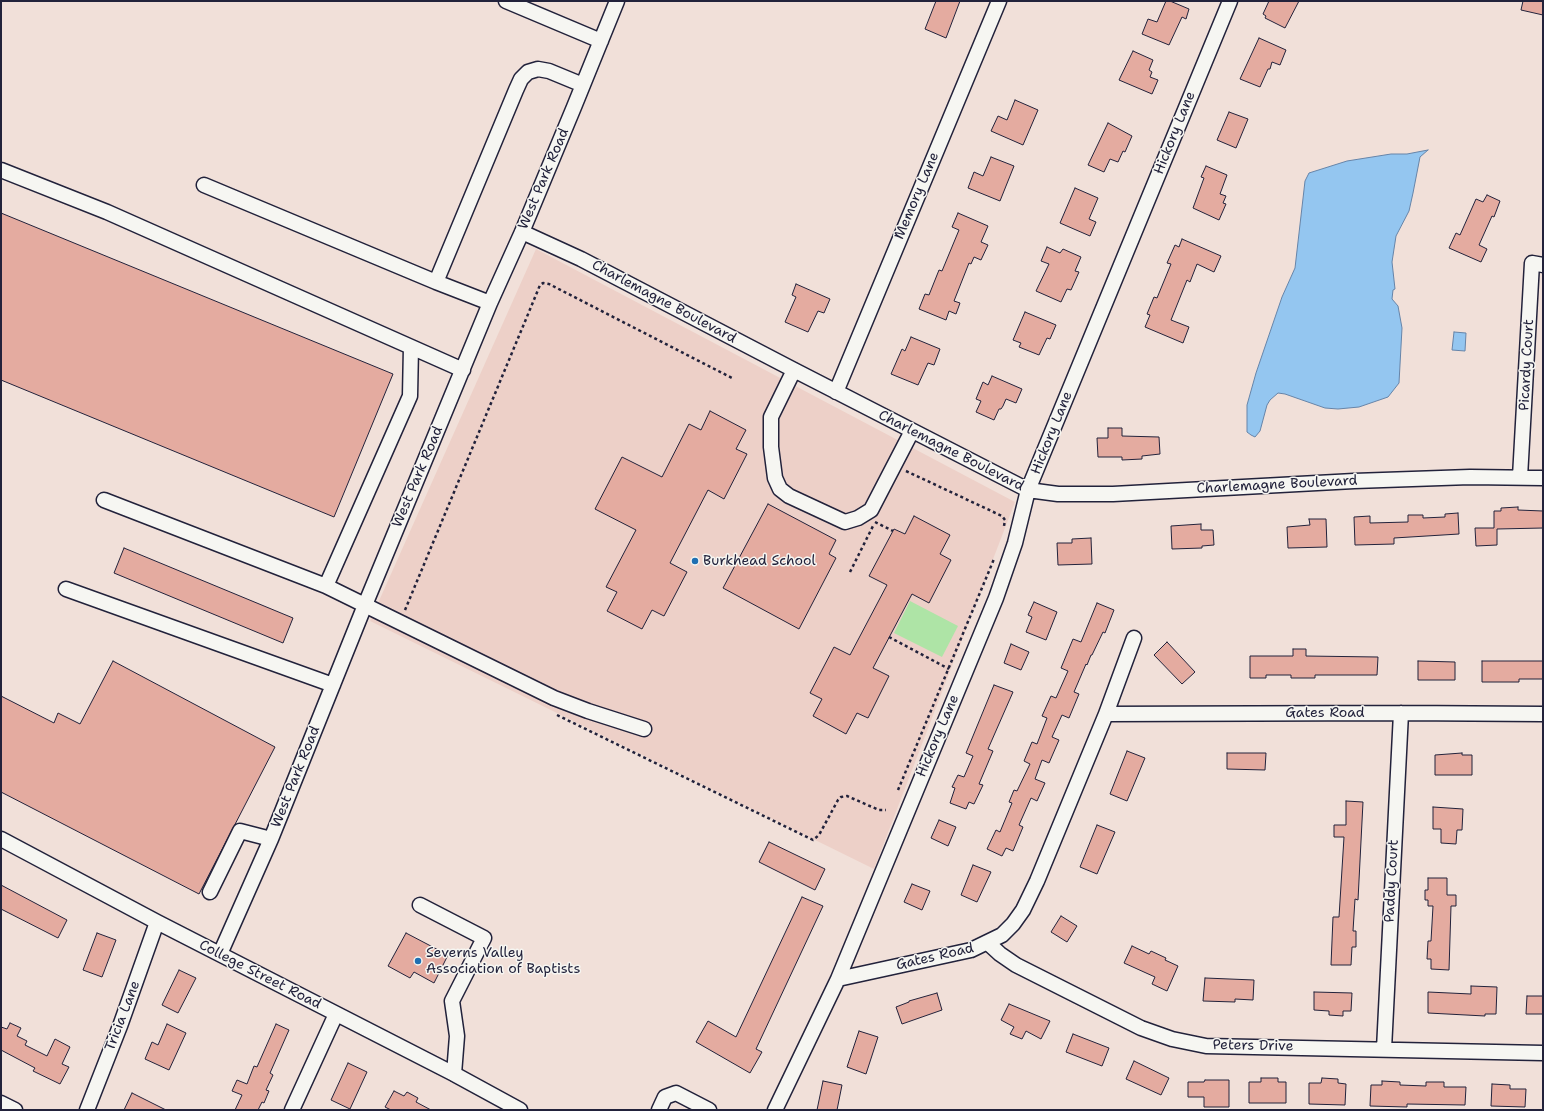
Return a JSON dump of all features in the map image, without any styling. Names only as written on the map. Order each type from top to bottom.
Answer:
[{"type":"street","points":[[506,1],[601,41]]},
{"type":"street","name":"West Park Road","points":[[220,954],[271,839],[365,605],[490,303],[522,232],[617,1]]},
{"type":"street","name":"Memory Lane","points":[[836,392],[999,1]]},
{"type":"street","name":"Hickory Lane","points":[[838,979],[996,598],[1015,543],[1028,490],[1230,1]]},
{"type":"street","points":[[436,282],[521,79],[528,72],[538,69],[548,71],[583,85]]},
{"type":"street","points":[[1,170],[107,212],[463,370]]},
{"type":"street","points":[[204,185],[490,303]]},
{"type":"street","name":"Charlemagne Boulevard","points":[[522,232],[581,259],[1028,490],[1058,494],[1113,494],[1354,481],[1470,477],[1543,478]]},
{"type":"street","name":"Picardy Court","points":[[1520,477],[1532,263],[1543,265]]},
{"type":"street","points":[[326,586],[410,396],[411,347]]},
{"type":"street","points":[[794,370],[771,417],[771,447],[775,478],[780,489],[790,496],[845,522],[858,518],[871,510],[912,431]]},
{"type":"street","points":[[104,500],[326,586],[554,698],[588,711],[644,729]]},
{"type":"street","points":[[66,589],[333,685]]},
{"type":"street","name":"Gates Road","points":[[838,979],[971,950],[1002,935],[1013,924],[1023,910],[1037,881],[1106,714],[1134,638]]},
{"type":"street","name":"Paddy Court","points":[[1384,1049],[1401,713]]},
{"type":"street","name":"Gates Road","points":[[1106,714],[1543,714]]},
{"type":"street","points":[[210,892],[240,831],[271,839]]},
{"type":"street","name":"College Street Road","points":[[1,838],[157,922],[454,1074],[520,1110]]},
{"type":"street","points":[[420,905],[484,938],[452,1001],[457,1036],[454,1074]]},
{"type":"street","name":"Tricia Lane","points":[[87,1110],[120,1026],[157,922]]},
{"type":"street","name":"Peters Drive","points":[[988,943],[1000,954],[1016,965],[1141,1028],[1172,1039],[1213,1046],[1543,1053]]},
{"type":"street","points":[[775,1110],[838,979]]},
{"type":"street","points":[[292,1110],[336,1014]]},
{"type":"street","points":[[659,1110],[665,1097],[676,1093],[709,1110]]},
{"type":"street","points":[[1,1103],[15,1110]]},
{"type":"path","points":[[404,614],[540,285],[543,283],[549,284],[732,378]]},
{"type":"path","points":[[903,470],[1002,516],[1004,520],[1004,531]]},
{"type":"path","points":[[875,522],[893,531]]},
{"type":"path","points":[[898,790],[996,552]]},
{"type":"path","points":[[889,637],[953,671]]},
{"type":"path","points":[[554,714],[813,840],[819,835],[838,800],[842,797],[847,796],[879,810],[886,810]]},
{"type":"shaded area","name":"Burkhead School","points":[[536,249],[1015,502],[874,869],[370,621]]},
{"type":"green space","points":[[910,601],[958,626],[942,657],[894,633]]},
{"type":"water","points":[[1428,150],[1420,157],[1409,211],[1396,236],[1392,262],[1395,289],[1393,290],[1392,299],[1398,306],[1402,328],[1399,383],[1388,397],[1359,407],[1338,409],[1325,408],[1278,393],[1267,405],[1260,431],[1255,437],[1251,435],[1247,432],[1247,405],[1256,373],[1282,297],[1295,268],[1305,181],[1309,173],[1347,161]]},
{"type":"water","points":[[1454,332],[1466,333],[1465,351],[1452,350]]},
{"type":"building","points":[[936,1],[960,1],[946,38],[925,29]]},
{"type":"building","points":[[1166,1],[1170,1],[1189,9],[1186,19],[1182,17],[1169,45],[1142,34],[1148,19],[1157,22]]},
{"type":"building","points":[[1269,1],[1299,1],[1285,28],[1265,18],[1266,16],[1263,14]]},
{"type":"building","points":[[1523,1],[1543,1],[1543,15],[1521,10]]},
{"type":"building","points":[[1259,38],[1286,50],[1280,65],[1272,62],[1270,69],[1268,69],[1260,87],[1240,79]]},
{"type":"building","points":[[1133,51],[1153,60],[1149,70],[1152,72],[1150,77],[1158,80],[1152,94],[1119,80]]},
{"type":"building","points":[[1015,100],[1038,110],[1023,145],[991,131],[998,116],[1007,120]]},
{"type":"building","points":[[1229,112],[1248,119],[1236,148],[1217,140]]},
{"type":"building","points":[[1108,123],[1132,136],[1125,152],[1123,151],[1118,162],[1110,159],[1104,172],[1088,165]]},
{"type":"building","points":[[991,157],[1014,166],[1000,201],[968,188],[974,172],[983,176]]},
{"type":"building","points":[[1206,166],[1227,175],[1220,194],[1226,196],[1223,203],[1226,204],[1219,220],[1193,208],[1204,178],[1201,177]]},
{"type":"building","points":[[1075,188],[1098,198],[1089,219],[1096,222],[1090,236],[1060,223]]},
{"type":"building","points":[[1487,195],[1500,201],[1494,217],[1492,216],[1479,245],[1487,249],[1481,262],[1449,248],[1456,233],[1460,235],[1476,199],[1483,202]]},
{"type":"building","points":[[1,213],[393,374],[334,517],[1,380]]},
{"type":"building","points":[[958,213],[988,226],[981,242],[988,245],[981,260],[974,257],[971,264],[969,263],[954,301],[960,303],[956,314],[949,311],[946,320],[919,309],[925,294],[929,295],[939,270],[942,271],[959,230],[952,227]]},
{"type":"building","points":[[1182,239],[1221,256],[1214,272],[1197,264],[1190,282],[1187,280],[1171,320],[1189,327],[1183,343],[1145,327],[1150,315],[1147,314],[1154,297],[1157,298],[1171,264],[1167,263],[1175,245],[1179,247]]},
{"type":"building","points":[[1047,247],[1060,253],[1063,249],[1081,257],[1075,271],[1079,272],[1071,290],[1067,289],[1061,302],[1036,291],[1049,264],[1041,261]]},
{"type":"building","points":[[796,284],[830,299],[824,313],[818,311],[808,332],[785,322],[796,297],[792,295]]},
{"type":"building","points":[[1025,312],[1056,325],[1050,339],[1047,338],[1039,355],[1019,347],[1021,343],[1013,340]]},
{"type":"building","points":[[911,337],[940,349],[934,365],[928,363],[918,385],[891,374],[902,349],[905,351]]},
{"type":"building","points":[[992,376],[1022,389],[1016,403],[1006,399],[994,420],[976,412],[981,401],[976,399],[983,382],[988,385]]},
{"type":"building","points":[[710,411],[746,430],[736,449],[747,454],[724,499],[708,490],[670,563],[687,572],[664,616],[652,610],[642,629],[607,611],[617,592],[606,587],[636,530],[595,509],[622,457],[662,477],[689,424],[701,430]]},
{"type":"building","points":[[1108,428],[1122,428],[1122,436],[1159,437],[1160,454],[1142,456],[1142,459],[1122,460],[1122,457],[1098,457],[1097,438],[1108,438]]},
{"type":"building","points":[[768,504],[836,540],[829,554],[836,558],[799,629],[723,588]]},
{"type":"building","points":[[1518,507],[1518,510],[1543,511],[1543,528],[1497,529],[1497,545],[1476,546],[1475,528],[1494,528],[1494,511],[1501,511],[1501,508]]},
{"type":"building","points":[[1458,513],[1459,534],[1394,538],[1394,544],[1355,545],[1354,517],[1370,516],[1370,523],[1408,522],[1408,515],[1423,515],[1423,518],[1445,517],[1445,514]]},
{"type":"building","points":[[914,516],[950,535],[940,554],[951,560],[929,603],[912,594],[873,668],[889,676],[868,718],[857,713],[846,734],[813,716],[822,699],[810,693],[834,647],[850,655],[887,585],[869,576],[894,529],[905,534]]},
{"type":"building","points":[[1309,519],[1326,519],[1327,547],[1288,548],[1287,527],[1310,525]]},
{"type":"building","points":[[1201,524],[1201,530],[1213,530],[1214,545],[1202,546],[1202,548],[1172,549],[1171,526]]},
{"type":"building","points":[[1091,538],[1092,564],[1058,565],[1057,543],[1072,543],[1072,539]]},
{"type":"building","points":[[124,548],[293,618],[283,643],[114,573]]},
{"type":"building","points":[[1034,602],[1057,612],[1046,640],[1026,632],[1032,617],[1028,615]]},
{"type":"building","points":[[1097,603],[1114,610],[1105,633],[1103,632],[1087,665],[1086,664],[1074,692],[1079,694],[1069,718],[1062,715],[1052,737],[1059,740],[1049,763],[1042,760],[1035,779],[1045,783],[1037,801],[1031,798],[1019,825],[1023,827],[1013,851],[1006,848],[1002,856],[987,849],[996,830],[1000,832],[1012,803],[1009,802],[1014,790],[1017,791],[1030,764],[1024,761],[1032,742],[1037,744],[1047,718],[1042,716],[1051,696],[1056,698],[1068,671],[1061,668],[1073,639],[1081,642]]},
{"type":"building","points":[[1167,642],[1195,672],[1182,684],[1154,655]]},
{"type":"building","points":[[1011,644],[1029,652],[1021,670],[1004,663]]},
{"type":"building","points":[[1293,649],[1306,649],[1306,656],[1378,657],[1377,675],[1315,675],[1315,678],[1291,678],[1291,675],[1266,675],[1266,678],[1250,678],[1250,656],[1293,656]]},
{"type":"building","points":[[113,661],[275,747],[199,894],[1,792],[1,696],[54,723],[58,713],[80,724]]},
{"type":"building","points":[[1418,661],[1455,662],[1455,680],[1418,680]]},
{"type":"building","points":[[1482,661],[1543,661],[1543,679],[1519,679],[1519,682],[1482,682]]},
{"type":"building","points":[[994,685],[1013,692],[988,749],[993,751],[979,784],[983,785],[974,804],[969,802],[966,809],[950,803],[955,788],[952,787],[958,775],[964,777],[973,756],[966,753]]},
{"type":"building","points":[[1127,751],[1145,758],[1127,801],[1110,794]]},
{"type":"building","points":[[1227,753],[1266,753],[1265,770],[1227,769]]},
{"type":"building","points":[[1462,753],[1462,755],[1472,755],[1472,775],[1435,775],[1435,755]]},
{"type":"building","points":[[1346,801],[1363,802],[1358,900],[1355,899],[1353,931],[1356,931],[1356,947],[1352,947],[1351,965],[1331,965],[1333,917],[1339,917],[1344,837],[1334,837],[1334,825],[1346,825]]},
{"type":"building","points":[[1433,807],[1463,809],[1462,830],[1457,830],[1456,844],[1441,843],[1441,829],[1433,829]]},
{"type":"building","points":[[939,820],[956,827],[948,846],[931,838]]},
{"type":"building","points":[[1097,825],[1115,832],[1097,874],[1080,867]]},
{"type":"building","points":[[769,842],[825,869],[815,890],[759,862]]},
{"type":"building","points":[[973,865],[991,872],[977,902],[961,895]]},
{"type":"building","points":[[1428,878],[1447,878],[1447,895],[1456,895],[1456,906],[1451,906],[1449,970],[1431,969],[1431,959],[1427,959],[1428,941],[1431,941],[1433,906],[1428,906],[1428,900],[1425,900],[1425,890],[1428,890]]},
{"type":"building","points":[[912,884],[930,891],[922,910],[904,902]]},
{"type":"building","points":[[1,885],[67,920],[58,938],[1,909]]},
{"type":"building","points":[[802,897],[823,906],[756,1049],[762,1052],[750,1073],[696,1042],[708,1021],[736,1037]]},
{"type":"building","points":[[1061,916],[1077,926],[1067,942],[1051,932]]},
{"type":"building","points":[[97,933],[116,940],[102,977],[83,970]]},
{"type":"building","name":"Severns Valley Association of Baptists","points":[[406,933],[448,955],[434,983],[414,972],[410,978],[388,966]]},
{"type":"building","points":[[1132,946],[1149,954],[1151,951],[1178,966],[1167,991],[1152,984],[1155,977],[1124,963]]},
{"type":"building","points":[[179,970],[196,978],[178,1013],[162,1005]]},
{"type":"building","points":[[1205,978],[1254,980],[1253,1000],[1235,999],[1235,1002],[1203,1001]]},
{"type":"building","points":[[1471,986],[1497,987],[1496,1014],[1485,1014],[1485,1016],[1428,1013],[1428,992],[1471,994]]},
{"type":"building","points":[[1314,992],[1352,993],[1351,1011],[1343,1011],[1343,1016],[1329,1015],[1329,1011],[1314,1010]]},
{"type":"building","points":[[937,993],[942,1010],[902,1024],[896,1007],[909,1001]]},
{"type":"building","points":[[1527,996],[1543,996],[1543,1014],[1526,1014]]},
{"type":"building","points":[[1009,1004],[1050,1021],[1041,1039],[1026,1031],[1022,1039],[1010,1034],[1014,1027],[1001,1020]]},
{"type":"building","points":[[10,1023],[21,1028],[17,1036],[27,1041],[25,1045],[47,1056],[55,1039],[70,1047],[62,1064],[69,1067],[60,1084],[33,1071],[35,1068],[1,1050],[1,1027],[7,1029]]},
{"type":"building","points":[[167,1024],[186,1033],[169,1070],[145,1059],[152,1042],[158,1045]]},
{"type":"building","points":[[276,1024],[289,1030],[270,1073],[273,1075],[266,1090],[269,1091],[264,1103],[262,1102],[258,1110],[235,1110],[242,1095],[232,1091],[237,1080],[247,1084],[254,1066],[257,1067]]},
{"type":"building","points":[[859,1031],[878,1037],[866,1074],[847,1067]]},
{"type":"building","points":[[1073,1034],[1109,1048],[1102,1066],[1066,1052]]},
{"type":"building","points":[[1134,1061],[1169,1078],[1161,1095],[1126,1079]]},
{"type":"building","points":[[348,1063],[367,1072],[350,1109],[331,1100]]},
{"type":"building","points":[[1261,1078],[1278,1078],[1278,1082],[1286,1082],[1286,1103],[1249,1103],[1249,1082],[1261,1082]]},
{"type":"building","points":[[1322,1078],[1338,1079],[1338,1083],[1346,1084],[1345,1105],[1309,1104],[1309,1083],[1321,1083]]},
{"type":"building","points":[[1205,1080],[1229,1080],[1229,1107],[1204,1107],[1204,1097],[1188,1097],[1188,1082],[1204,1082]]},
{"type":"building","points":[[823,1081],[842,1085],[837,1110],[817,1110]]},
{"type":"building","points":[[1382,1081],[1400,1082],[1400,1085],[1426,1086],[1426,1082],[1444,1082],[1444,1087],[1466,1087],[1465,1105],[1407,1104],[1407,1107],[1370,1106],[1371,1085],[1382,1085]]},
{"type":"building","points":[[1492,1084],[1510,1085],[1510,1089],[1526,1089],[1525,1107],[1491,1106]]},
{"type":"building","points":[[394,1091],[404,1096],[407,1092],[418,1098],[416,1102],[431,1110],[391,1110],[385,1107]]},
{"type":"building","points":[[132,1093],[166,1110],[124,1110]]},
{"type":"place","name":"Burkhead School","points":[[695,561]]},
{"type":"place","name":"Severns Valley Association of Baptists","points":[[418,961]]}]
